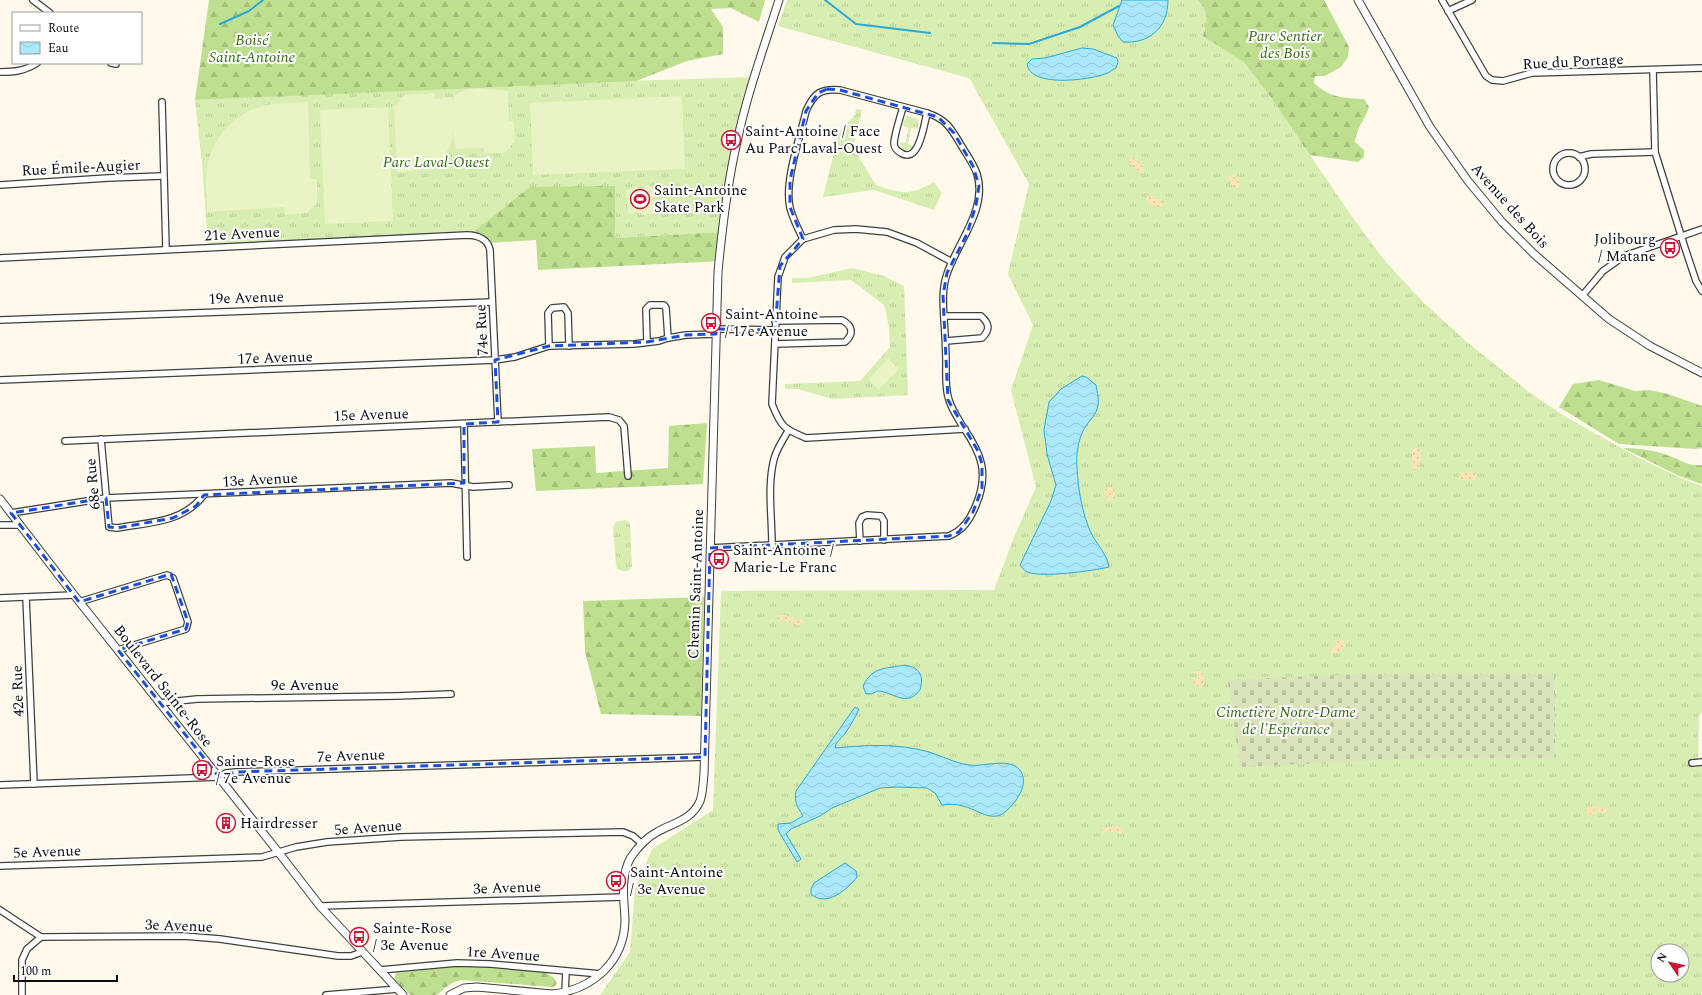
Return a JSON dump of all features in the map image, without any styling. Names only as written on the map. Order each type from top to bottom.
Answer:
[{"type":"street","points":[[33,0],[49,12]]},
{"type":"street","name":"Chemin Saint-Antoine","points":[[450,995],[464,988],[477,987],[552,994],[565,993],[587,984],[601,974],[610,965],[621,946],[625,921],[623,897],[626,870],[630,858],[641,843],[656,832],[688,817],[700,802],[703,789],[705,757],[718,272],[722,232],[737,143],[754,77],[779,0]]},
{"type":"street","name":"Avenue des Bois","points":[[1358,0],[1419,109],[1461,172],[1496,215],[1518,238],[1602,313],[1634,336],[1669,357],[1702,373]]},
{"type":"street","name":"Rue du Portage","points":[[1442,0],[1486,76],[1492,80],[1503,81],[1532,73],[1702,68]]},
{"type":"street","points":[[1448,11],[1472,0]]},
{"type":"street","points":[[0,72],[20,71],[30,68],[36,64]]},
{"type":"street","points":[[1652,70],[1655,152],[1696,281],[1702,291]]},
{"type":"street","points":[[710,548],[949,536],[959,532],[966,524],[978,501],[982,488],[984,476],[978,451],[952,410],[946,389],[946,341],[943,295],[944,283],[952,262],[967,234],[973,218],[978,196],[977,175],[954,133],[946,122],[927,113],[840,90],[827,89],[818,93],[810,101],[806,111],[790,180],[790,207],[803,239]]},
{"type":"street","points":[[162,102],[162,176],[166,249]]},
{"type":"street","points":[[903,107],[894,144],[897,150],[902,154],[908,155],[914,152],[918,147],[927,113]]},
{"type":"street","points":[[1579,157],[1585,165],[1585,171],[1581,180],[1572,185],[1561,183],[1554,176],[1554,166],[1556,161],[1564,154],[1569,153],[1579,157],[1591,154],[1655,152]]},
{"type":"street","name":"Rue Émile-Augier","points":[[0,185],[162,176]]},
{"type":"street","points":[[952,262],[900,236],[872,229],[834,230],[803,239],[792,248],[780,266],[778,277],[772,404],[778,419],[788,431],[806,438],[965,429]]},
{"type":"street","points":[[1582,296],[1603,271],[1619,258],[1635,251],[1702,229]]},
{"type":"street","name":"21e Avenue","points":[[0,258],[467,234],[479,236],[484,240]]},
{"type":"street","name":"74e Rue","points":[[484,240],[489,246],[490,250],[498,422]]},
{"type":"street","name":"19e Avenue","points":[[0,320],[492,302]]},
{"type":"street","points":[[647,342],[646,309],[650,305],[660,304],[664,305],[666,308],[668,338]]},
{"type":"street","points":[[549,346],[548,313],[552,308],[564,307],[568,313],[569,346]]},
{"type":"street","points":[[944,316],[981,316],[986,321],[988,327],[987,333],[982,338],[946,341]]},
{"type":"street","points":[[775,344],[845,342],[850,338],[851,330],[849,324],[842,320],[776,321]]},
{"type":"street","name":"17e Avenue","points":[[0,380],[495,360],[515,357],[549,346],[647,342],[686,335],[716,332],[775,330]]},
{"type":"street","name":"15e Avenue","points":[[65,441],[614,418],[619,420],[624,426],[628,476]]},
{"type":"street","points":[[464,424],[464,484],[467,557]]},
{"type":"street","points":[[772,545],[772,474],[774,459],[778,447],[788,431]]},
{"type":"street","name":"68e Rue","points":[[101,439],[109,527],[117,528],[173,518],[196,506],[204,495]]},
{"type":"street","name":"13e Avenue","points":[[11,513],[106,498],[204,495],[451,483],[464,484],[473,487],[510,485]]},
{"type":"street","name":"Boulevard Sainte-Rose","points":[[0,499],[79,602],[320,906],[403,995]]},
{"type":"street","points":[[860,541],[859,523],[862,517],[867,515],[880,516],[884,521],[884,540]]},
{"type":"street","points":[[0,525],[19,524]]},
{"type":"street","points":[[79,602],[167,575],[173,578],[188,622],[186,629],[118,650]]},
{"type":"street","points":[[0,598],[74,595]]},
{"type":"street","name":"42e Rue","points":[[26,597],[34,784]]},
{"type":"street","name":"9e Avenue","points":[[159,703],[171,700],[197,699],[451,694]]},
{"type":"street","name":"7e Avenue","points":[[0,785],[219,777],[226,773],[236,772],[705,757]]},
{"type":"street","points":[[1692,763],[1702,762]]},
{"type":"street","name":"5e Avenue","points":[[0,866],[262,857],[296,847],[327,842],[401,837],[622,832],[633,836],[641,843]]},
{"type":"street","name":"3e Avenue","points":[[320,906],[623,897]]},
{"type":"street","points":[[0,910],[41,937],[27,949],[22,960],[22,995]]},
{"type":"street","name":"3e Avenue","points":[[41,937],[183,936],[220,939],[338,956],[351,956],[362,952]]},
{"type":"street","name":"1re Avenue","points":[[380,970],[457,963],[490,964],[601,974]]},
{"type":"street","points":[[565,993],[566,972]]},
{"type":"street","points":[[326,995],[398,989]]},
{"type":"highlighted area","points":[[827,89],[840,90],[938,117],[954,133],[973,166],[979,186],[976,205],[967,234],[947,273],[943,295],[948,400],[978,451],[982,464],[982,488],[973,512],[959,532],[949,536],[710,548],[705,757],[236,772],[219,777],[118,650],[186,629],[188,622],[171,574],[79,602],[11,513],[106,498],[109,527],[117,528],[173,518],[196,506],[204,495],[464,483],[464,424],[498,422],[495,360],[549,346],[647,342],[686,335],[716,334],[716,329],[775,330],[780,266],[803,239],[790,207],[790,180],[806,111],[818,93]]},
{"type":"green space","name":"Boisé Saint-Antoine","points":[[209,0],[765,0],[759,22],[731,8],[711,9],[723,27],[723,54],[687,61],[636,81],[195,100]]},
{"type":"green space","points":[[787,0],[1316,0],[1270,96],[1348,211],[1384,260],[1424,303],[1467,342],[1529,392],[1566,417],[1637,457],[1685,480],[1702,486],[1702,712],[1699,715],[1698,761],[1702,761],[1702,995],[600,995],[630,952],[635,889],[652,849],[713,810],[721,591],[994,590],[1014,537],[1036,487],[1011,390],[1033,325],[1008,274],[1029,184],[969,78],[778,26]]},
{"type":"green space","name":"Parc Sentier des Bois","points":[[1198,0],[1324,0],[1349,47],[1348,57],[1341,67],[1325,76],[1315,76],[1314,83],[1326,92],[1337,96],[1364,99],[1369,107],[1357,132],[1355,142],[1364,150],[1364,157],[1358,162],[1310,155],[1270,96],[1244,62],[1203,36],[1206,26],[1206,13],[1202,4]]},
{"type":"green space","name":"Parc Laval-Ouest","points":[[754,77],[737,143],[722,232],[615,238],[615,186],[471,234],[208,244],[202,164],[195,100],[504,85]]},
{"type":"green space","points":[[479,88],[508,91],[509,121],[514,121],[515,141],[505,153],[484,153],[484,148],[456,149],[452,129],[452,139],[448,150],[437,162],[414,171],[397,172],[394,107],[404,95],[434,93],[435,99],[452,97],[452,103],[456,95],[462,91]]},
{"type":"green space","points":[[682,96],[685,169],[533,175],[530,103]]},
{"type":"green space","points":[[308,102],[310,179],[317,179],[317,203],[307,213],[285,215],[284,207],[207,212],[206,181],[208,163],[215,144],[226,128],[242,115],[266,105]]},
{"type":"green space","points":[[388,107],[393,221],[325,224],[320,110]]},
{"type":"green space","points":[[856,109],[862,110],[853,148],[876,185],[899,192],[906,192],[918,190],[934,182],[942,193],[934,210],[874,190],[823,197],[839,132],[855,115]]},
{"type":"green space","points":[[907,116],[918,119],[919,121],[917,129],[911,128],[908,144],[913,146],[910,150],[906,151],[902,148],[900,142],[905,143],[909,128],[903,126]]},
{"type":"green space","name":"Saint-Antoine Skate Park","points":[[645,185],[649,185],[655,189],[652,200],[654,204],[653,213],[644,215],[635,211],[634,214],[628,213],[626,191],[636,187],[643,190]]},
{"type":"green space","points":[[615,186],[615,238],[722,232],[723,261],[538,270],[536,240],[487,243],[471,234],[530,187]]},
{"type":"green space","points":[[852,268],[884,276],[904,286],[908,395],[832,399],[798,389],[785,389],[785,384],[860,381],[890,347],[889,327],[884,305],[851,280],[792,283],[792,278],[808,278]]},
{"type":"green space","points":[[888,358],[899,369],[878,390],[869,379]]},
{"type":"green space","points":[[1599,380],[1635,391],[1649,390],[1668,394],[1702,406],[1702,448],[1696,449],[1619,444],[1559,407],[1573,384]]},
{"type":"green space","points":[[707,423],[703,484],[536,491],[532,449],[595,446],[596,473],[668,468],[669,426]]},
{"type":"green space","points":[[1623,448],[1651,451],[1667,455],[1688,464],[1702,465],[1702,484],[1679,476]]},
{"type":"green space","points":[[625,520],[628,521],[630,525],[632,566],[628,571],[622,571],[617,569],[616,565],[613,527],[616,522]]},
{"type":"green space","points":[[704,597],[701,716],[601,714],[585,652],[583,601]]},
{"type":"green space","name":"Cimetière Notre-Dame de l'Espérance","points":[[1362,674],[1555,674],[1555,758],[1421,758],[1240,767],[1228,680]]},
{"type":"green space","points":[[460,966],[545,972],[554,978],[557,983],[552,987],[461,980],[451,984],[437,995],[410,995],[394,979],[396,973]]},
{"type":"sand","points":[[1135,157],[1138,164],[1142,164],[1144,170],[1141,173],[1130,164],[1129,160]]},
{"type":"sand","points":[[1235,174],[1234,178],[1236,179],[1239,176],[1240,187],[1235,188],[1232,186],[1228,177]]},
{"type":"sand","points":[[1147,196],[1154,196],[1155,200],[1159,198],[1163,201],[1162,206],[1158,207],[1149,204],[1146,200]]},
{"type":"sand","points":[[1415,448],[1419,449],[1421,457],[1419,466],[1415,470],[1412,469],[1411,463],[1415,461],[1412,458],[1412,451]]},
{"type":"sand","points":[[1462,472],[1467,472],[1469,476],[1470,472],[1473,472],[1476,474],[1476,477],[1474,480],[1461,480],[1459,476]]},
{"type":"sand","points":[[1110,486],[1116,491],[1114,493],[1115,498],[1112,498],[1111,501],[1108,500],[1109,496],[1104,494],[1106,488]]},
{"type":"sand","points":[[779,615],[785,615],[798,620],[801,619],[804,622],[802,625],[798,626],[792,622],[787,622],[784,619],[779,622],[777,619]]},
{"type":"sand","points":[[1340,639],[1343,641],[1345,647],[1337,653],[1331,653],[1330,650],[1336,646],[1336,643]]},
{"type":"sand","points":[[1197,670],[1203,673],[1202,679],[1204,684],[1201,687],[1197,686],[1193,682],[1194,678],[1198,679],[1199,677],[1196,673]]},
{"type":"sand","points":[[1587,806],[1605,808],[1607,811],[1604,813],[1595,810],[1594,814],[1589,816],[1585,812]]},
{"type":"sand","points":[[1102,828],[1123,828],[1122,834],[1119,834],[1116,831],[1111,832],[1109,830],[1102,834]]},
{"type":"water","points":[[1122,0],[1168,0],[1165,18],[1161,26],[1149,37],[1133,42],[1123,42],[1118,36],[1113,25]]},
{"type":"water","points":[[1082,48],[1093,49],[1117,58],[1118,62],[1116,68],[1106,74],[1097,76],[1074,80],[1061,80],[1038,77],[1031,72],[1027,64],[1032,59],[1045,58]]},
{"type":"water","points":[[1082,376],[1086,377],[1096,385],[1098,406],[1093,417],[1084,429],[1079,443],[1077,462],[1079,492],[1091,533],[1102,550],[1109,567],[1079,572],[1034,574],[1027,572],[1020,565],[1051,501],[1056,485],[1047,454],[1044,430],[1049,402],[1061,389]]},
{"type":"water","points":[[905,665],[917,670],[921,676],[920,690],[915,695],[910,698],[900,698],[878,691],[871,694],[866,694],[863,686],[875,672],[886,668]]},
{"type":"water","points":[[855,707],[859,709],[850,727],[838,741],[835,748],[870,746],[905,747],[929,752],[969,765],[999,763],[1010,764],[1019,769],[1023,775],[1021,791],[1015,801],[1001,815],[989,816],[960,805],[942,805],[935,793],[927,788],[880,788],[832,808],[820,816],[791,829],[786,834],[801,859],[797,862],[778,830],[778,824],[791,823],[803,816],[796,804],[796,791]]},
{"type":"water","points":[[845,863],[856,871],[857,877],[848,887],[830,898],[817,898],[811,894],[811,889],[814,883]]},
{"type":"waterway","points":[[220,24],[249,11],[263,0]]},
{"type":"waterway","points":[[825,0],[856,24],[930,33]]},
{"type":"waterway","points":[[993,43],[1029,44],[1080,27],[1119,6]]},
{"type":"place","name":"Saint-Antoine / Face Au Parc Laval-Ouest","points":[[731,140]]},
{"type":"place","name":"Saint-Antoine Skate Park","points":[[640,199]]},
{"type":"place","name":"Jolibourg / Matane","points":[[1670,248]]},
{"type":"place","name":"Saint-Antoine / 17e Avenue","points":[[711,323]]},
{"type":"place","name":"Saint-Antoine / Marie-Le Franc","points":[[719,559]]},
{"type":"place","name":"Sainte-Rose / 7e Avenue","points":[[202,770]]},
{"type":"place","name":"Hairdresser","points":[[226,823]]},
{"type":"place","name":"Saint-Antoine / 3e Avenue","points":[[616,881]]},
{"type":"place","name":"Sainte-Rose / 3e Avenue","points":[[359,937]]}]
